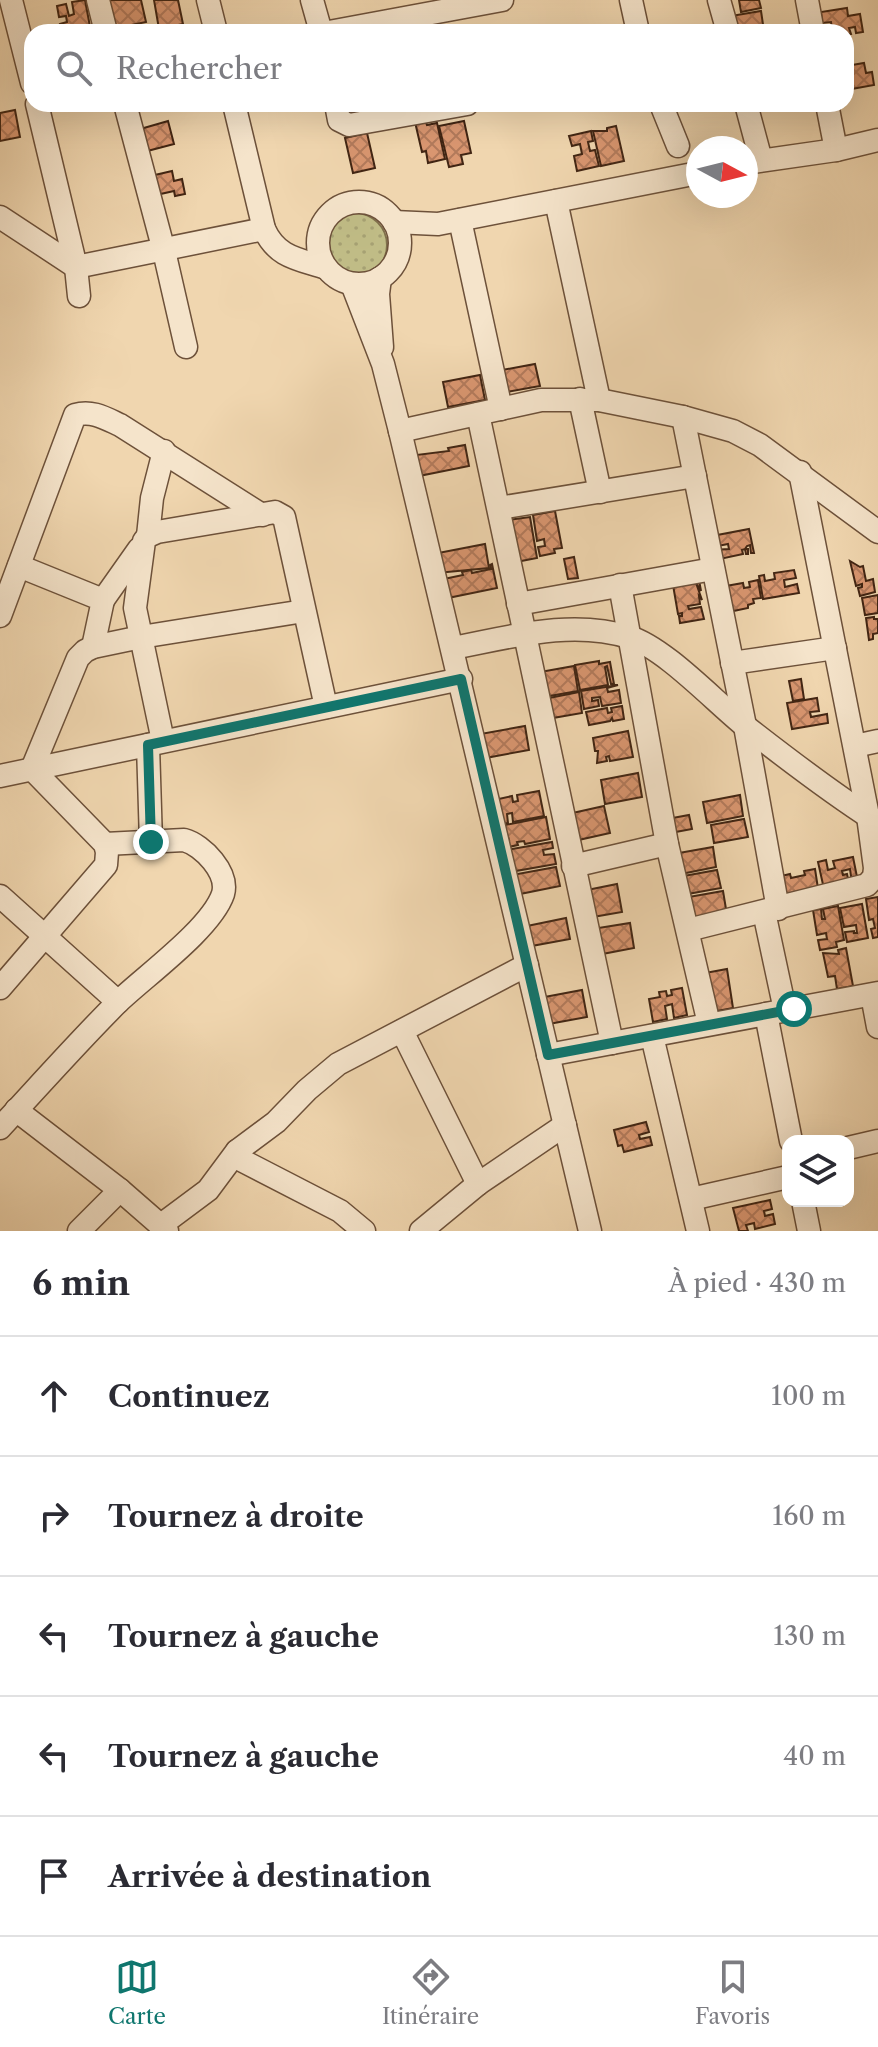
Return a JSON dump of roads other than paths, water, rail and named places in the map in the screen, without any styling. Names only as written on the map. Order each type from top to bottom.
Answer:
[{"type":"street","points":[[11,0],[24,51]]},
{"type":"street","points":[[98,0],[104,24]]},
{"type":"street","points":[[208,0],[214,24]]},
{"type":"street","points":[[312,0],[319,24]]},
{"type":"street","points":[[372,24],[502,0]]},
{"type":"street","points":[[631,0],[636,24]]},
{"type":"street","points":[[719,0],[726,24]]},
{"type":"street","points":[[807,0],[812,24]]},
{"type":"street","points":[[39,112],[76,267],[79,296]]},
{"type":"street","points":[[127,112],[186,347]]},
{"type":"street","points":[[236,112],[264,229],[271,245],[282,253],[326,268],[352,284],[367,284],[380,278],[397,259],[449,222]]},
{"type":"street","points":[[338,112],[339,120],[349,125],[422,112]]},
{"type":"street","points":[[664,112],[678,146]]},
{"type":"street","points":[[747,112],[750,136]]},
{"type":"street","points":[[829,112],[836,150]]},
{"type":"street","points":[[758,161],[836,150],[878,140]]},
{"type":"street","points":[[394,222],[449,222],[686,175]]},
{"type":"street","points":[[556,201],[590,399],[600,492]]},
{"type":"street","points":[[326,268],[321,258],[319,236],[329,216],[350,203],[368,203],[378,207],[394,222],[399,234],[397,259]]},
{"type":"street","points":[[0,217],[76,267],[264,229]]},
{"type":"street","points":[[449,222],[501,409]]},
{"type":"street","points":[[282,253],[319,236]]},
{"type":"street","points":[[380,278],[378,294],[383,364]]},
{"type":"street","points":[[352,284],[383,364],[400,431],[590,1231]]},
{"type":"street","points":[[400,431],[541,400],[590,399],[683,417],[733,431],[760,445],[878,532]]},
{"type":"street","points":[[0,616],[75,415],[84,412],[96,414],[120,425],[262,515]]},
{"type":"street","points":[[478,414],[612,1043]]},
{"type":"street","points":[[683,417],[745,726],[771,910],[775,1012],[790,1135]]},
{"type":"street","points":[[151,842],[156,743],[135,608],[152,498],[164,451]]},
{"type":"street","points":[[688,930],[867,885],[874,877],[873,820],[855,746],[800,472]]},
{"type":"street","points":[[499,508],[695,476]]},
{"type":"street","points":[[93,647],[103,600],[146,538],[275,512],[284,517],[326,707]]},
{"type":"street","points":[[19,566],[103,600]]},
{"type":"street","points":[[518,604],[713,569]]},
{"type":"street","points":[[620,585],[667,844],[709,1024]]},
{"type":"street","points":[[32,769],[78,658],[85,651],[141,637],[304,611]]},
{"type":"street","points":[[453,648],[573,629],[631,637],[666,658],[745,726],[873,820]]},
{"type":"street","points":[[732,663],[835,648]]},
{"type":"street","points":[[0,776],[461,679]]},
{"type":"street","points":[[855,746],[878,741]]},
{"type":"street","points":[[0,988],[106,865],[105,844],[32,769]]},
{"type":"street","points":[[0,1128],[118,1002],[200,926],[219,904],[224,891],[225,882],[203,849],[184,840],[105,844]]},
{"type":"street","points":[[573,866],[667,844]]},
{"type":"street","points":[[0,896],[118,1002]]},
{"type":"street","points":[[16,1110],[164,1228],[208,1190],[237,1151],[276,1122],[338,1064],[527,965]]},
{"type":"street","points":[[548,1055],[875,994],[878,1027]]},
{"type":"street","points":[[402,1031],[478,1184]]},
{"type":"street","points":[[652,1036],[698,1231]]},
{"type":"street","points":[[421,1231],[478,1184],[565,1125]]},
{"type":"street","points":[[854,1147],[878,1141]]},
{"type":"street","points":[[237,1151],[241,1160],[340,1211],[364,1231]]},
{"type":"street","points":[[691,1199],[782,1178]]},
{"type":"street","points":[[79,1231],[120,1190]]},
{"type":"street","points":[[804,1207],[809,1231]]}]
